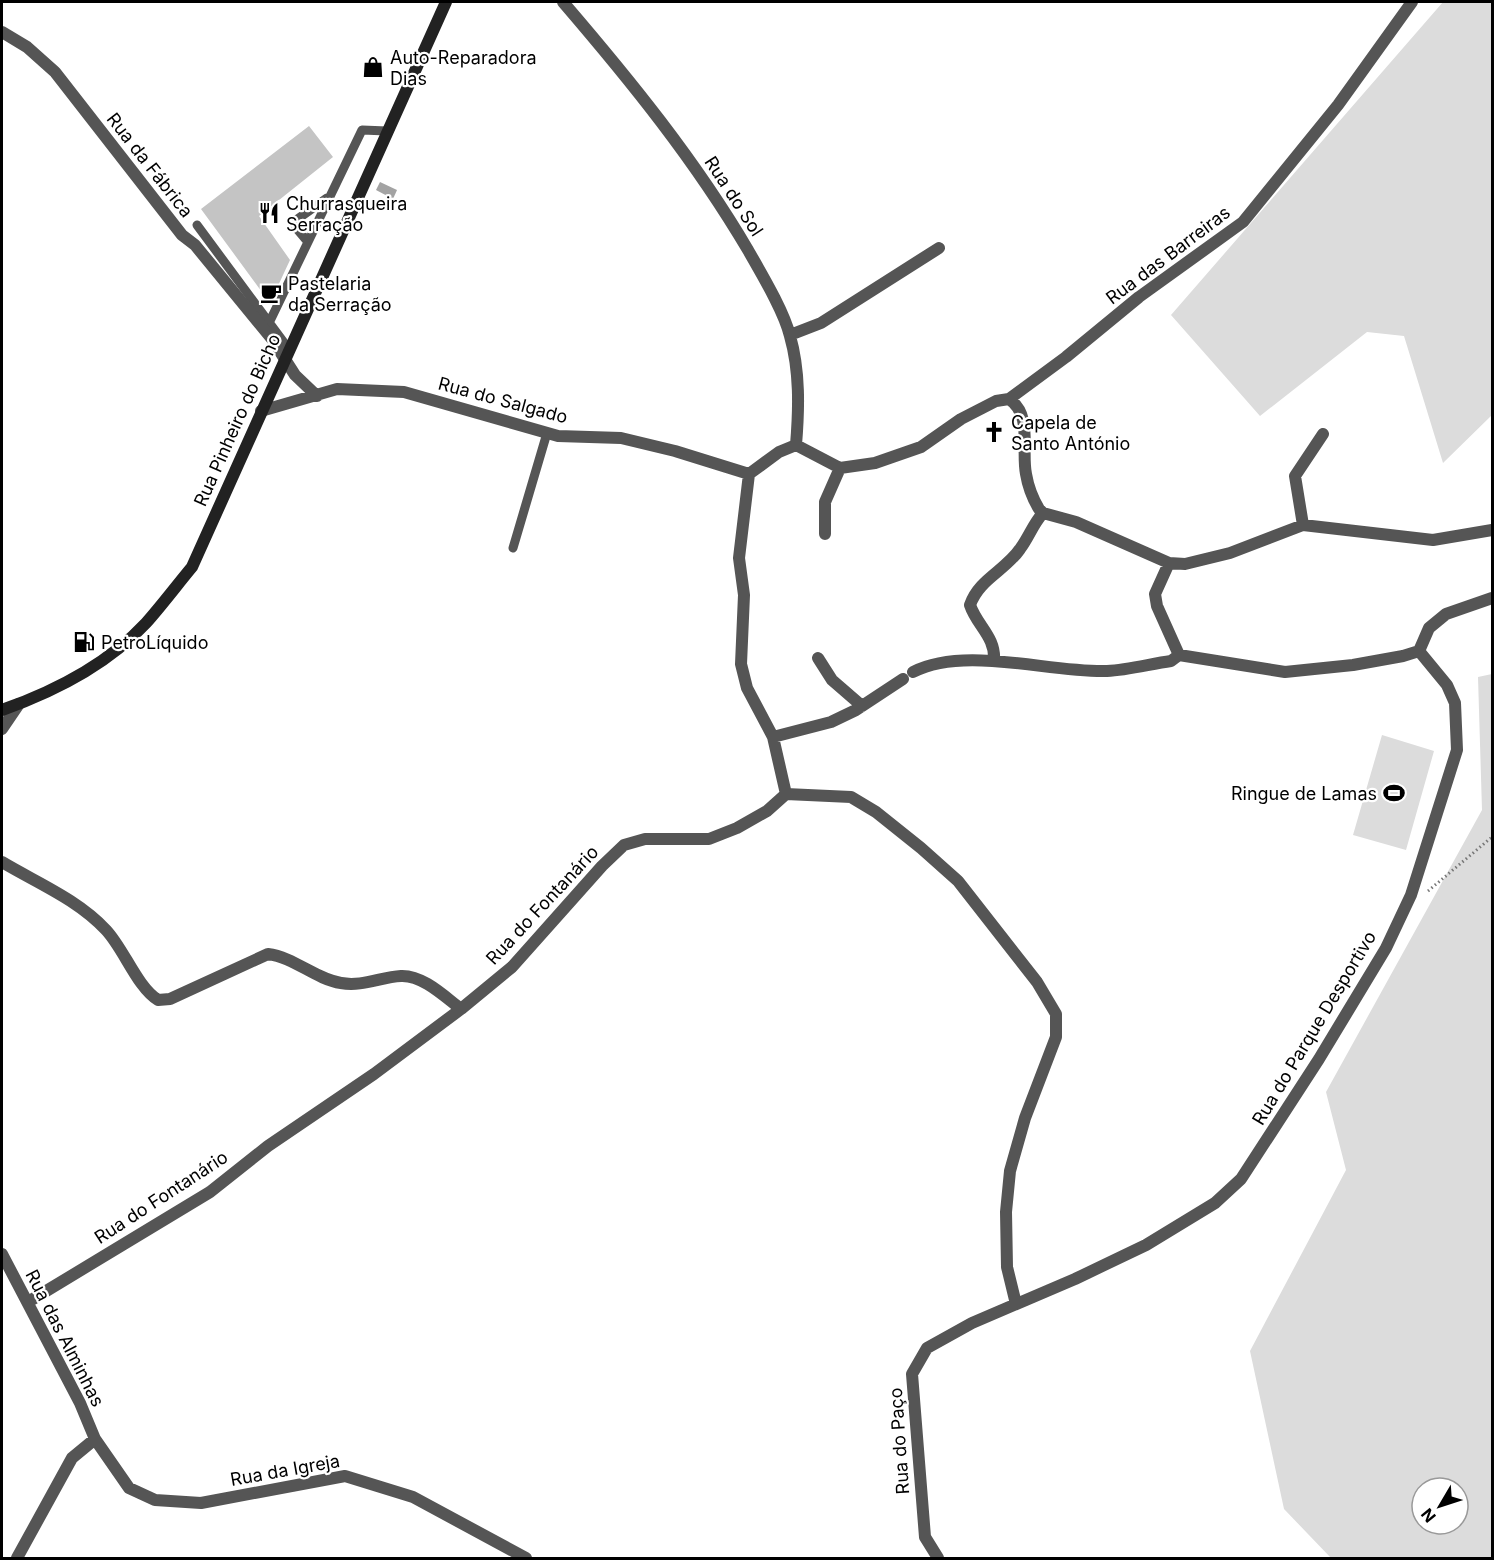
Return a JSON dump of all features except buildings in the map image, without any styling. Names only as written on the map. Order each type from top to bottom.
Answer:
[{"type":"main road","name":"Rua Pinheiro do Bicho","points":[[2,710],[19,704],[100,663],[144,625],[192,567],[286,353],[446,2]]},
{"type":"street","name":"Rua do Sol","points":[[563,2],[639,90],[718,200],[760,272],[790,335],[799,398],[796,445]]},
{"type":"street","name":"Rua das Barreiras","points":[[840,468],[875,463],[921,447],[961,419],[996,401],[1009,399],[1066,357],[1139,297],[1243,222],[1338,105],[1412,2]]},
{"type":"street","name":"Rua da Fábrica","points":[[2,32],[27,47],[55,72],[182,235],[195,245],[265,331],[286,353]]},
{"type":"street","points":[[790,335],[821,323],[939,248]]},
{"type":"street","points":[[286,353],[295,375],[317,396]]},
{"type":"street","name":"Rua do Salgado","points":[[261,411],[337,389],[404,392],[547,433],[595,439],[621,438],[675,450],[749,474]]},
{"type":"street","points":[[1009,399],[1019,405],[1023,416],[1025,474],[1035,502],[1043,513],[1076,522],[1169,563],[1185,564],[1214,559],[1303,525],[1433,540],[1492,530]]},
{"type":"street","points":[[1303,525],[1295,476],[1323,434]]},
{"type":"street","points":[[825,534],[825,502],[840,468],[796,445],[779,452],[749,474],[739,558],[744,595],[741,664],[747,688],[773,737],[786,794],[850,797],[876,812],[921,848],[958,881],[1037,982],[1056,1014],[1056,1037],[1025,1118],[1010,1171],[1006,1212],[1007,1267],[1016,1304]]},
{"type":"street","points":[[994,661],[993,642],[974,616],[970,605],[980,586],[1021,549],[1034,523],[1043,513]]},
{"type":"street","points":[[1169,563],[1155,594],[1157,606],[1179,655]]},
{"type":"street","points":[[773,737],[831,722],[862,706],[908,675],[933,662],[994,661],[1107,671],[1171,661],[1179,655],[1285,672],[1353,665],[1419,651],[1429,628],[1446,614],[1492,598]]},
{"type":"street","name":"Rua do Parque Desportivo","points":[[1016,1304],[1146,1245],[1215,1203],[1242,1179],[1325,1048],[1386,948],[1405,908],[1457,750],[1455,703],[1447,686],[1419,651]]},
{"type":"street","points":[[818,658],[832,680],[862,706]]},
{"type":"street","points":[[2,729],[19,704]]},
{"type":"street","name":"Rua do Fontanário","points":[[28,1302],[210,1192],[267,1146],[374,1074],[461,1009],[512,967],[602,866],[624,845],[645,839],[709,839],[737,828],[767,811],[786,794]]},
{"type":"street","points":[[2,862],[72,901],[95,919],[118,944],[149,992],[158,1000],[170,999],[268,954],[341,983],[363,984],[402,976],[412,978],[422,981],[461,1009]]},
{"type":"street","name":"Rua das Alminhas","points":[[2,1254],[80,1403],[95,1439]]},
{"type":"street","name":"Rua do Paço","points":[[938,1558],[925,1537],[912,1374],[927,1348],[972,1323],[1016,1304]]},
{"type":"street","points":[[17,1558],[72,1458],[95,1439]]},
{"type":"street","name":"Rua da Igreja","points":[[95,1439],[129,1488],[155,1500],[201,1503],[345,1476],[413,1497],[526,1558]]},
{"type":"lane","points":[[269,323],[328,196],[362,130],[387,131]]},
{"type":"lane","points":[[308,242],[292,223],[328,196]]},
{"type":"lane","points":[[197,225],[269,323],[286,353]]},
{"type":"lane","points":[[513,548],[547,433]]},
{"type":"path","points":[[1405,908],[1492,837]]},
{"type":"shaded area","points":[[1443,2],[1492,2],[1492,415],[1443,463],[1404,336],[1367,332],[1260,416],[1171,315]]},
{"type":"shaded area","points":[[380,182],[397,190],[393,199],[376,190]]},
{"type":"shaded area","points":[[1492,674],[1492,1558],[1331,1558],[1284,1509],[1250,1351],[1346,1170],[1326,1092],[1482,810],[1478,677]]},
{"type":"shaded area","name":"Ringue de Lamas","points":[[1382,735],[1434,751],[1406,850],[1353,835]]},
{"type":"place","name":"Auto-Reparadora Dias","points":[[373,67]]},
{"type":"place","name":"Churrasqueira Serração","points":[[269,213]]},
{"type":"place","name":"Pastelaria da Serração","points":[[271,293]]},
{"type":"place","name":"Capela de Santo António","points":[[994,432]]},
{"type":"place","name":"PetroLíquido","points":[[84,642]]},
{"type":"place","name":"Ringue de Lamas","points":[[1394,793]]}]
